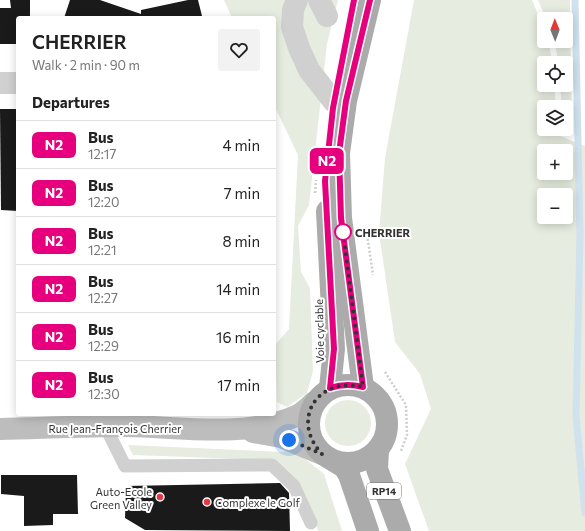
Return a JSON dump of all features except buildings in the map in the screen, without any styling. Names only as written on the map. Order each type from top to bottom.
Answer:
[{"type":"main road","points":[[330,388],[334,349],[325,181],[334,102],[354,0]]},
{"type":"main road","points":[[363,387],[341,218],[339,153],[346,101],[370,0]]},
{"type":"main road","points":[[352,384],[363,387],[373,393],[381,402],[386,412],[388,424],[386,436],[378,450],[368,458],[358,462],[346,463],[328,458],[314,446],[310,435],[309,413],[313,403],[321,394],[330,388],[352,384]]},
{"type":"main road","name":"Rue Jean-François Cherrier","points":[[0,429],[105,426],[230,429],[262,426],[281,422],[298,415],[313,403]]},
{"type":"main road","name":"Rue Jean-François Cherrier","points":[[230,429],[281,437],[328,458]]},
{"type":"main road","name":"RP14","points":[[378,450],[377,468],[400,531]]},
{"type":"main road","name":"RP14","points":[[328,458],[344,467],[349,475],[368,531]]},
{"type":"street","points":[[297,0],[293,10],[292,27],[299,48],[309,70],[334,102]]},
{"type":"street","points":[[0,83],[16,83]]},
{"type":"lane","points":[[105,426],[125,466],[272,465],[294,486],[311,523]]},
{"type":"path","points":[[315,195],[316,173]]},
{"type":"path","points":[[366,224],[373,278]]},
{"type":"path","points":[[383,368],[406,406],[407,435],[400,455]]},
{"type":"shaded area","points":[[224,0],[338,0],[327,44],[309,205],[298,226],[301,272],[310,288],[313,371],[307,393],[287,407],[277,402],[276,344],[289,329],[298,155],[276,109],[276,16],[231,16]]},
{"type":"shaded area","points":[[414,0],[532,0],[537,12],[537,48],[550,48],[551,56],[537,56],[537,92],[555,92],[555,100],[537,100],[537,136],[560,136],[585,146],[585,531],[429,531],[405,464],[431,409],[420,374],[395,342],[379,233],[385,158]]},
{"type":"shaded area","points":[[538,0],[570,0],[570,12],[543,12]]},
{"type":"shaded area","points":[[556,48],[571,48],[571,56],[557,56]]},
{"type":"shaded area","points":[[561,92],[571,92],[572,100],[561,100]]},
{"type":"shaded area","points":[[344,400],[352,400],[361,404],[367,410],[371,423],[367,436],[361,442],[352,446],[344,446],[335,442],[329,436],[325,427],[325,419],[329,410],[335,404]]},
{"type":"shaded area","points":[[128,445],[283,452],[291,448],[324,474],[342,531],[318,531],[312,511],[271,460],[133,455]]},
{"type":"waterway","points":[[575,0],[580,236],[576,416],[585,513]]},
{"type":"bus line","name":"N2","points":[[354,0],[333,108],[325,181],[334,349],[330,388],[352,384],[363,387],[341,218],[339,153],[346,101],[370,0]]},
{"type":"place","name":"CHERRIER","points":[[343,232]]},
{"type":"place","name":"Auto-Ecole Green Valley","points":[[160,497]]},
{"type":"place","name":"Complexe le Golf","points":[[207,502]]},
{"type":"route","points":[[289,440],[297,442],[322,454],[314,446],[308,424],[309,413],[313,403],[321,394],[330,388],[352,384],[363,387],[343,232]]}]
